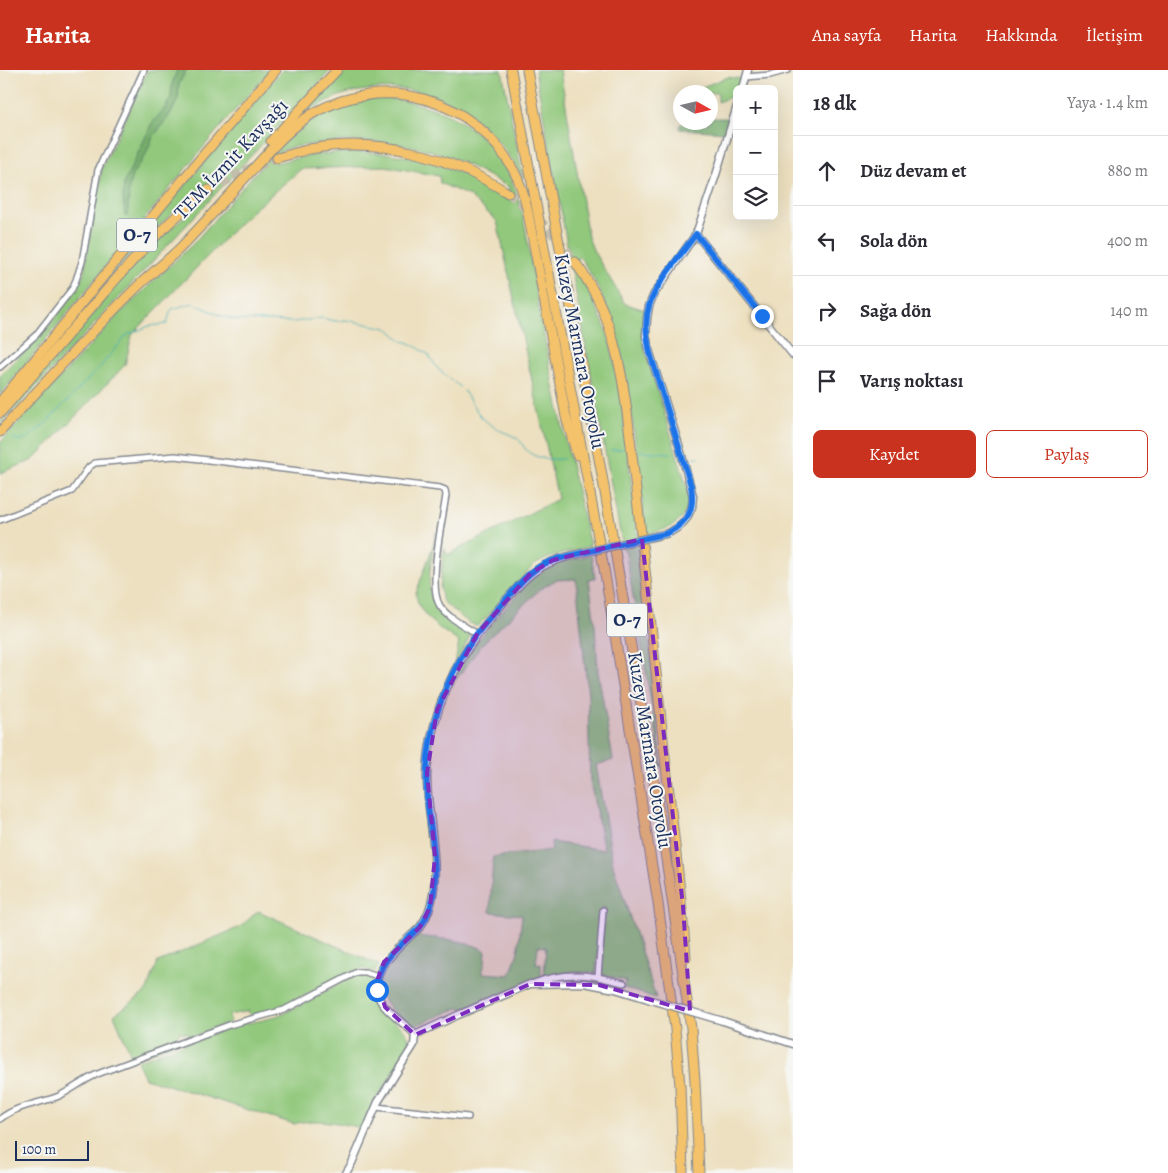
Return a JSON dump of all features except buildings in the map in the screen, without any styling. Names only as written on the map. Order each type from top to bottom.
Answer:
[{"type":"highway","name":"TEM İzmit Kavşağı","points":[[0,402],[276,70]]},
{"type":"highway","name":"TEM İzmit Kavşağı","points":[[130,293],[337,70]]},
{"type":"highway","name":"Kuzey Marmara Otoyolu","points":[[510,70],[605,574],[668,967],[680,1086],[683,1173]]},
{"type":"highway","name":"Kuzey Marmara Otoyolu","points":[[527,70],[602,475],[650,752],[691,1028],[699,1173]]},
{"type":"highway","points":[[130,293],[184,244],[281,139],[311,115],[338,101],[367,94],[394,93],[422,98],[457,112],[482,130],[497,146],[506,158],[524,194],[566,417],[590,499]]},
{"type":"highway","points":[[276,158],[311,149],[330,147],[372,146],[405,150],[468,170],[508,193]]},
{"type":"highway","points":[[0,413],[154,237],[191,202],[209,190]]},
{"type":"highway","points":[[575,262],[596,295],[608,324],[619,360],[625,398],[639,509],[671,820],[683,906],[691,1028]]},
{"type":"highway","name":"O-7","points":[[0,432],[130,293]]},
{"type":"street","points":[[0,366],[36,335],[72,289],[82,262],[98,170],[144,70]]},
{"type":"street","points":[[747,73],[770,74],[788,70]]},
{"type":"street","points":[[348,1172],[376,1107],[414,1045],[415,1035],[412,1031],[381,1002],[377,990],[378,976],[384,962],[420,927],[430,907],[435,857],[427,788],[430,739],[437,710],[464,654],[477,634],[531,573],[553,560],[668,533],[680,526],[687,518],[692,507],[693,496],[650,353],[646,336],[646,318],[654,294],[696,234],[733,119]]},
{"type":"street","points":[[696,234],[793,354]]},
{"type":"street","points":[[0,520],[72,491],[89,467],[95,463],[167,456],[440,488],[444,490],[446,495],[435,579],[436,597],[446,613],[477,634]]},
{"type":"street","points":[[598,977],[603,910]]},
{"type":"street","points":[[0,1119],[14,1109],[56,1097],[87,1078],[109,1069],[229,1025],[284,1010],[357,972],[378,976]]},
{"type":"street","points":[[415,1035],[530,984],[546,979],[570,974],[598,977],[624,983]]},
{"type":"street","points":[[530,984],[584,983],[598,985],[723,1021],[793,1044]]},
{"type":"street","points":[[376,1107],[468,1118]]},
{"type":"highlighted area","points":[[642,539],[683,906],[690,1011],[599,985],[530,984],[415,1035],[385,1007],[377,981],[384,962],[420,927],[430,907],[435,857],[427,773],[437,710],[477,634],[531,573],[553,560]]},
{"type":"green space","points":[[148,70],[270,70],[216,132],[0,395],[0,375],[59,314],[78,286],[84,272],[102,168]]},
{"type":"green space","points":[[177,70],[186,70],[179,84],[178,98],[172,112],[153,137],[146,154],[132,175],[129,187],[128,212],[127,216],[125,216],[124,183],[152,123],[171,98],[172,84]]},
{"type":"green space","points":[[282,70],[331,70],[0,425],[121,279],[164,235],[212,194],[206,186],[190,198],[145,239],[90,298]]},
{"type":"green space","points":[[343,70],[502,70],[523,178],[492,135],[474,118],[454,105],[432,95],[408,90],[382,89],[354,92],[334,98],[305,112]]},
{"type":"green space","points":[[535,70],[560,70],[588,237],[594,252],[625,304],[646,310],[643,330],[645,350],[687,487],[687,507],[679,521],[665,529],[646,534],[631,409],[618,340],[602,297],[592,276],[579,256],[573,266],[589,292],[607,331],[619,381],[645,597],[662,767],[625,549],[623,549]]},
{"type":"green space","points":[[728,77],[743,79],[741,85],[733,85],[733,98],[718,102],[718,85],[707,85]]},
{"type":"green space","points":[[382,98],[414,103],[445,113],[459,121],[484,140],[495,152],[511,179],[521,207],[550,367],[590,546],[548,558],[534,565],[478,626],[469,623],[443,602],[440,588],[444,547],[447,555],[558,499],[497,221],[469,196],[440,183],[439,176],[385,166],[301,169],[251,212],[132,335],[125,365],[40,453],[31,461],[0,473],[0,443],[118,315],[193,244],[255,173],[289,138],[320,115],[337,107],[361,100]],"holes":[[[354,141],[410,146],[452,158],[509,187],[507,199],[467,176],[421,160],[397,155],[349,152],[324,154],[276,163],[279,152],[291,147]]]},
{"type":"green space","points":[[718,118],[728,118],[724,132],[695,130],[718,130]]},
{"type":"green space","points":[[436,532],[430,566],[432,600],[444,618],[470,636],[447,680],[456,658],[459,642],[432,622],[417,601],[416,593],[433,546]]},
{"type":"green space","points":[[591,555],[595,578],[589,579],[598,672],[613,760],[596,765],[613,865],[656,998],[624,988],[626,981],[600,974],[605,908],[602,908],[596,973],[571,972],[544,977],[546,947],[538,946],[536,963],[541,964],[541,977],[467,1009],[458,1008],[412,1027],[393,1011],[384,1000],[381,981],[395,956],[416,936],[452,940],[478,947],[486,951],[482,973],[510,975],[518,952],[522,915],[490,912],[493,857],[552,850],[551,842],[604,850],[590,781],[588,695],[576,579],[556,580],[540,589],[483,643],[450,688],[470,651],[490,625],[534,576],[550,565]]},
{"type":"green space","points":[[258,911],[379,965],[375,972],[364,969],[354,971],[276,1010],[249,1015],[249,1011],[229,1015],[230,1023],[189,1038],[188,1033],[179,1032],[178,1038],[181,1041],[133,1060],[114,1015],[146,992],[158,962],[240,927]]},
{"type":"green space","points":[[358,975],[371,978],[374,986],[375,1003],[378,1009],[404,1030],[409,1041],[409,1049],[374,1102],[363,1128],[320,1121],[294,1124],[145,1078],[137,1061],[226,1029],[287,1012]]},
{"type":"waterway","points":[[13,438],[25,440],[44,425],[99,368],[127,335],[149,326],[167,324],[172,309],[193,303],[236,320],[294,322],[322,318],[335,321],[346,320],[389,329],[402,341],[410,343],[428,354],[438,369],[460,387]]},
{"type":"waterway","points":[[464,391],[485,420],[517,438],[530,453],[543,458],[563,459]]},
{"type":"waterway","points":[[611,450],[623,449]]},
{"type":"waterway","points":[[639,451],[671,453]]},
{"type":"waterway","points":[[694,457],[699,457]]},
{"type":"tunnel","points":[[209,190],[246,170],[277,158]]},
{"type":"tunnel","points":[[508,193],[544,225],[575,262]]},
{"type":"route","points":[[377,990],[378,976],[384,962],[420,927],[430,907],[435,871],[427,788],[430,739],[437,710],[443,696],[464,654],[477,634],[531,573],[542,565],[553,560],[668,533],[680,526],[687,518],[692,507],[693,496],[691,486],[650,353],[646,336],[646,318],[654,294],[696,234],[762,316]]}]
